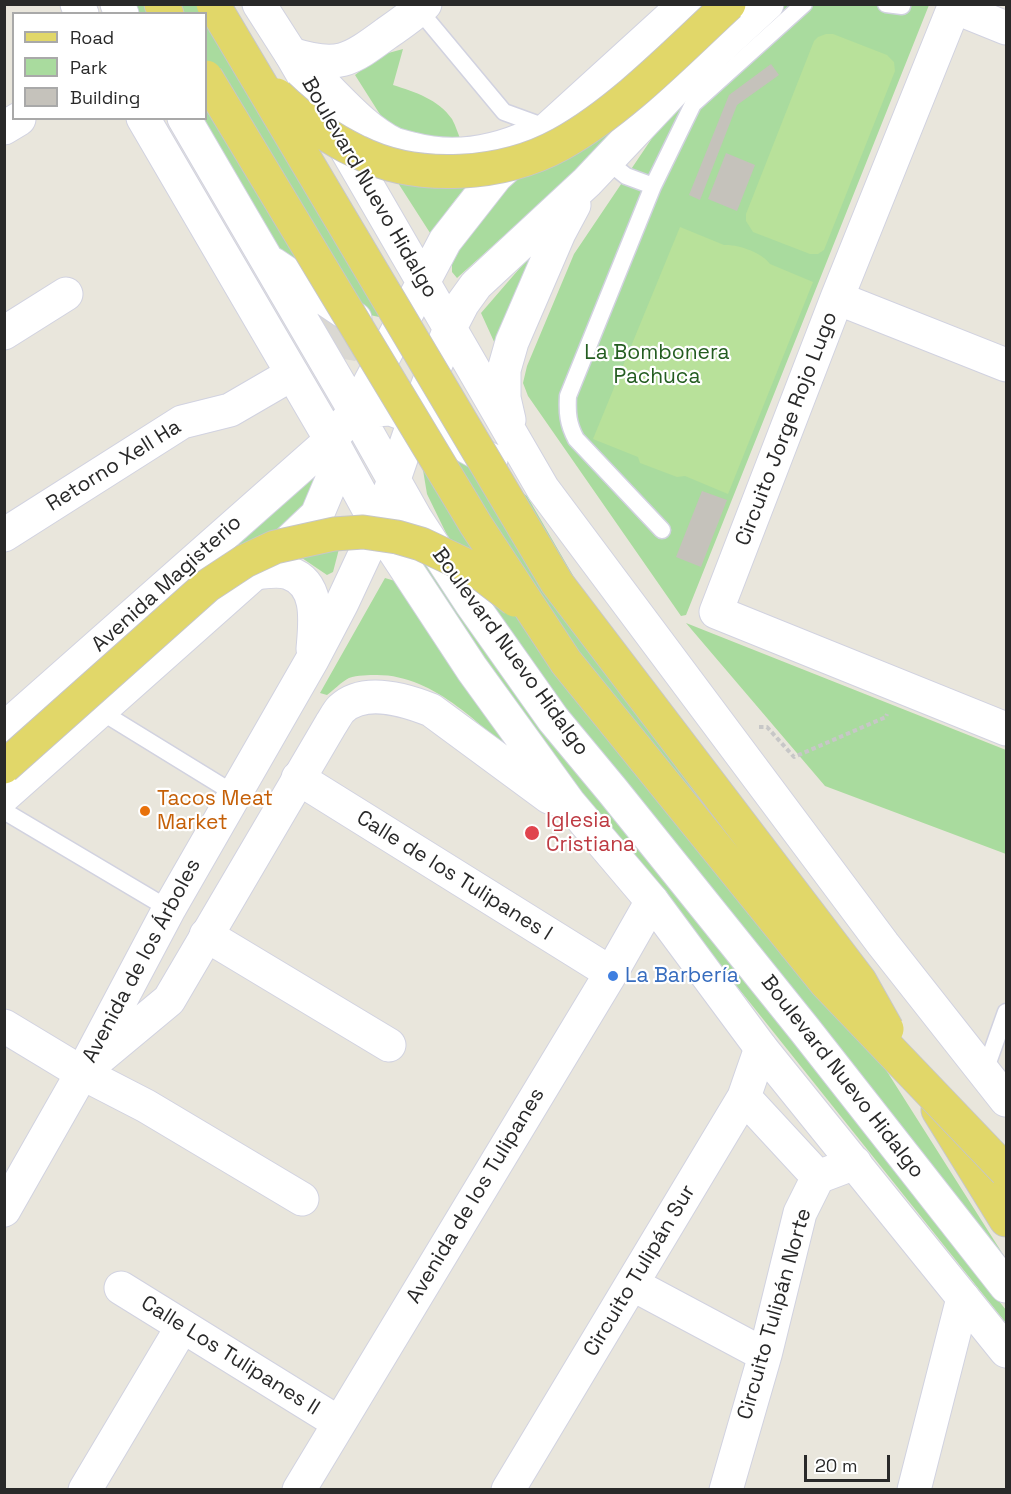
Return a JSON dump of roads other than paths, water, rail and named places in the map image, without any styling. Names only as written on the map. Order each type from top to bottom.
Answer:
[{"type":"main road","name":"Boulevard Nuevo Hidalgo","points":[[213,4],[557,583],[860,981],[1006,1220]]},
{"type":"main road","name":"Boulevard Nuevo Hidalgo","points":[[259,4],[291,54],[543,489],[883,944],[1006,1100]]},
{"type":"main road","name":"Avenida Magisterio","points":[[4,729],[331,440],[355,411],[450,232],[476,199],[496,176],[685,4]]},
{"type":"main road","points":[[255,75],[310,123],[360,153],[391,164],[429,171],[472,171],[514,163],[569,139],[610,111],[729,4]]},
{"type":"main road","points":[[513,436],[504,398],[506,360],[559,234],[596,171],[674,90],[767,4]]},
{"type":"main road","points":[[291,54],[313,61],[335,62],[357,55],[422,7]]},
{"type":"main road","name":"Circuito Jorge Rojo Lugo","points":[[1006,28],[954,7],[837,298],[716,612],[1006,729]]},
{"type":"main road","points":[[291,54],[371,129],[394,144],[430,153],[459,155],[485,152],[516,143],[548,128]]},
{"type":"main road","name":"Boulevard Nuevo Hidalgo","points":[[207,79],[476,525],[566,662],[826,983],[1006,1171]]},
{"type":"main road","points":[[4,128],[17,120]]},
{"type":"main road","points":[[144,120],[331,440],[378,526],[472,669],[569,803],[652,901],[761,1048],[1006,1351]]},
{"type":"main road","name":"Boulevard Nuevo Hidalgo","points":[[185,120],[416,519],[465,594],[553,719],[790,1012],[1006,1286]]},
{"type":"main road","name":"Avenida de los Árboles","points":[[4,1210],[82,1073],[169,909],[312,660],[342,603],[378,526],[415,418],[450,328],[463,303],[476,285],[596,171]]},
{"type":"main road","points":[[267,260],[372,332],[392,341],[406,344],[420,343],[433,339],[450,328]]},
{"type":"main road","points":[[4,333],[66,294]]},
{"type":"main road","points":[[246,296],[355,411],[391,409],[415,418],[543,489]]},
{"type":"main road","points":[[837,298],[1006,365]]},
{"type":"main road","points":[[260,501],[295,453],[302,430],[300,407],[292,374]]},
{"type":"main road","name":"Retorno Xell Ha","points":[[4,535],[182,422],[230,410],[292,374]]},
{"type":"main road","points":[[4,796],[317,515],[333,477],[331,440]]},
{"type":"main road","points":[[4,766],[207,586],[245,561],[275,547],[334,534],[363,532],[398,537],[421,544],[476,570],[535,616]]},
{"type":"main road","points":[[255,573],[275,571],[290,573],[303,582],[312,596],[316,614],[312,660]]},
{"type":"main road","points":[[82,1073],[169,1000],[298,778],[342,709],[354,701],[371,698],[389,699],[410,702],[431,710],[549,797],[569,803]]},
{"type":"main road","name":"Calle de los Tulipanes I","points":[[298,778],[611,973]]},
{"type":"main road","name":"Avenida de los Tulipanes","points":[[299,1490],[611,973],[652,901]]},
{"type":"main road","points":[[207,935],[388,1045]]},
{"type":"main road","points":[[4,1026],[82,1073],[146,1106],[302,1199]]},
{"type":"main road","name":"Circuito Tulipán Sur","points":[[508,1490],[744,1097],[761,1048]]},
{"type":"main road","points":[[744,1097],[818,1177],[855,1163]]},
{"type":"main road","name":"Circuito Tulipán Norte","points":[[726,1490],[765,1355],[800,1213],[818,1177]]},
{"type":"main road","points":[[632,1284],[765,1355]]},
{"type":"main road","name":"Calle Los Tulipanes II","points":[[121,1288],[339,1424]]},
{"type":"main road","points":[[914,1490],[963,1298]]},
{"type":"main road","points":[[85,1490],[182,1327]]},
{"type":"lane","points":[[662,530],[576,439],[569,427],[568,396],[653,186],[693,104],[804,4]]},
{"type":"lane","points":[[422,7],[504,112],[548,128]]},
{"type":"lane","points":[[596,171],[626,176],[653,186]]},
{"type":"lane","points":[[100,711],[235,794]]},
{"type":"lane","points":[[4,811],[169,909]]},
{"type":"lane","points":[[985,1071],[1006,1012]]},
{"type":"place","name":"Tacos Meat Market","points":[[145,811]]},
{"type":"place","name":"Iglesia Cristiana","points":[[532,833]]},
{"type":"place","name":"La Barbería","points":[[613,976]]},
{"type":"park label","name":"La Bombonera Pachuca","points":[[657,365]]}]
